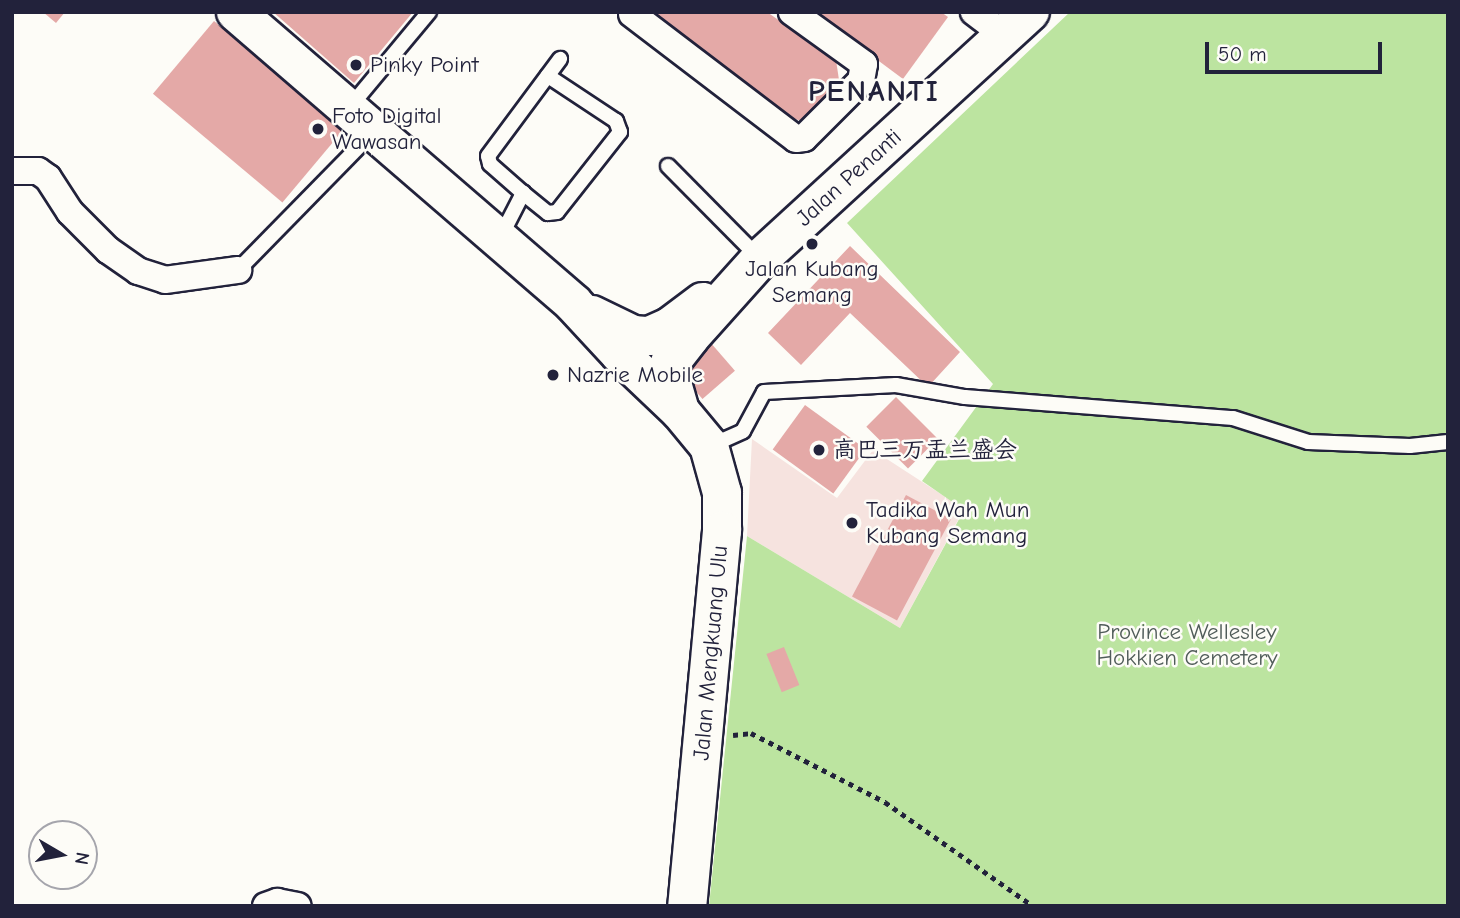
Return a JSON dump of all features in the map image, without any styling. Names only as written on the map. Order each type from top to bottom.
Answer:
[{"type":"main road","points":[[236,12],[573,303]]},
{"type":"main road","name":"Jalan Penanti","points":[[573,303],[611,326],[633,335],[649,336],[671,326],[760,259],[1018,23]]},
{"type":"main road","name":"Jalan Penanti","points":[[680,411],[670,377],[670,363],[760,259]]},
{"type":"main road","name":"Jalan Mengkuang Ulu","points":[[573,303],[620,354],[680,411],[709,446],[722,493],[722,531],[687,906]]},
{"type":"street","points":[[632,14],[796,139],[804,138],[860,81],[864,64],[792,12]]},
{"type":"street","points":[[974,12],[1018,23]]},
{"type":"street","points":[[12,171],[38,171],[48,178],[70,212],[108,250],[138,271],[165,280],[237,270]]},
{"type":"street","points":[[266,906],[277,902],[298,906]]},
{"type":"lane","points":[[237,270],[361,120],[429,12]]},
{"type":"lane","points":[[548,76],[616,121],[620,132],[557,212],[548,213],[490,164],[488,156],[548,76],[560,60]]},
{"type":"lane","points":[[668,166],[760,259]]},
{"type":"lane","points":[[499,239],[523,193]]},
{"type":"lane","points":[[709,446],[743,431],[764,393],[896,385],[965,397],[1233,418],[1308,442],[1410,446],[1448,443]]},
{"type":"path","points":[[704,738],[751,733],[885,802],[1033,906]]},
{"type":"shaded area","name":"Tadika Wah Mun Kubang Semang","points":[[752,439],[837,498],[873,450],[964,509],[900,628],[747,536]]},
{"type":"green space","name":"Province Wellesley Hokkien Cemetery","points":[[1070,12],[1448,12],[1448,906],[709,906],[747,536],[900,628],[964,510],[922,481],[993,384],[847,223]]},
{"type":"building","points":[[43,12],[65,12],[56,23]]},
{"type":"building","points":[[273,12],[413,12],[354,83]]},
{"type":"building","points":[[645,12],[767,12],[836,60],[839,80],[804,121],[788,118]]},
{"type":"building","points":[[813,12],[941,12],[948,17],[903,79]]},
{"type":"building","points":[[214,21],[343,130],[282,202],[153,94]]},
{"type":"building","points":[[850,246],[960,352],[928,387],[850,313],[801,365],[768,333]]},
{"type":"building","points":[[710,342],[735,371],[702,399],[678,370]]},
{"type":"building","points":[[896,397],[938,439],[908,468],[866,427]]},
{"type":"building","name":"高巴三万盂兰盛会","points":[[805,405],[866,449],[833,494],[773,449]]},
{"type":"building","points":[[906,495],[951,519],[897,620],[852,597]]},
{"type":"building","points":[[784,647],[799,685],[782,692],[766,654]]},
{"type":"place","name":"Pinky Point","points":[[356,65]]},
{"type":"place","name":"Foto Digital Wawasan","points":[[318,129]]},
{"type":"place","name":"Jalan Kubang Semang","points":[[812,244]]},
{"type":"place","name":"Nazrie Mobile","points":[[553,375]]},
{"type":"place","name":"高巴三万盂兰盛会","points":[[819,450]]},
{"type":"place","name":"Tadika Wah Mun Kubang Semang","points":[[852,523]]},
{"type":"district","name":"PENANTI","points":[[874,92]]}]
